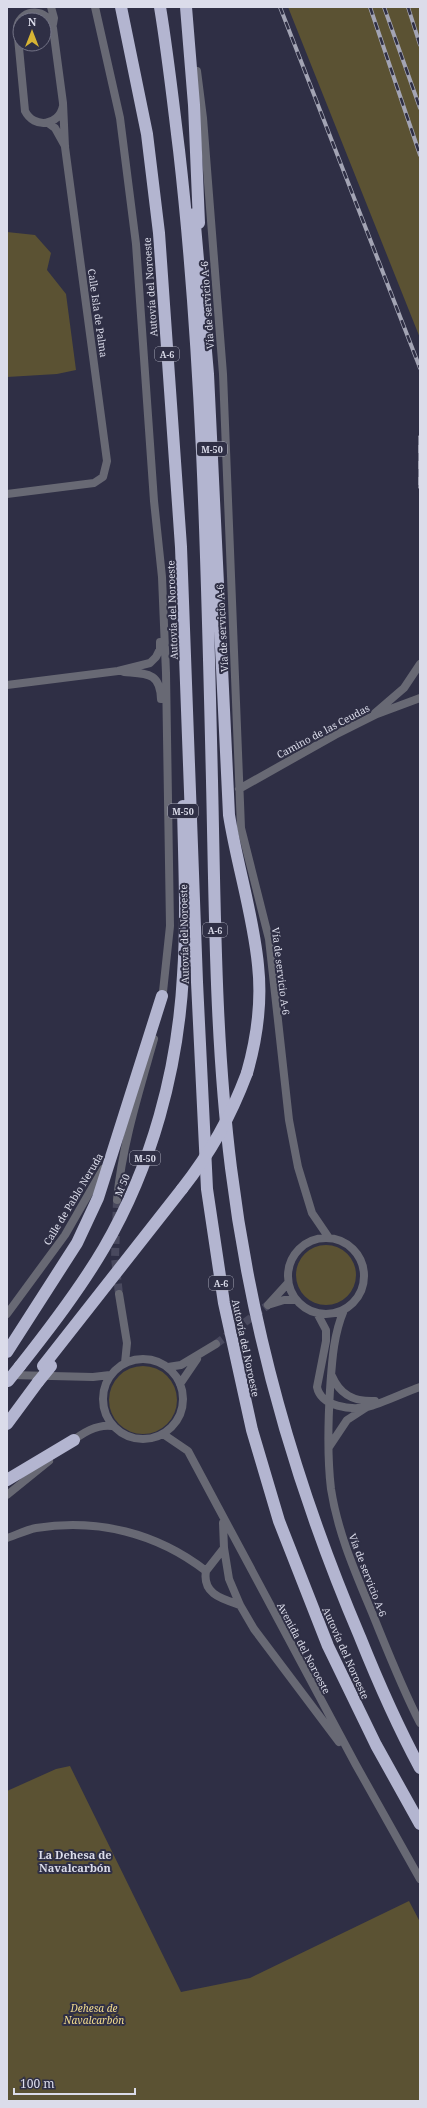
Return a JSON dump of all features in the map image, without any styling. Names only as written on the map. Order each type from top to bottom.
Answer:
[{"type":"highway","name":"Autovía del Noroeste","points":[[122,7],[147,134],[158,232],[181,547],[198,1005],[207,1189],[224,1303],[235,1360],[252,1430],[279,1521],[328,1646],[376,1745],[420,1824]]},
{"type":"highway","name":"Autovía del Noroeste","points":[[160,7],[169,60],[185,207],[202,445],[216,978],[222,1080],[232,1171],[251,1288],[266,1359],[303,1490],[331,1569],[396,1723],[420,1768]]},
{"type":"highway","points":[[187,7],[200,233],[198,262]]},
{"type":"highway","name":"M-50","points":[[7,1413],[35,1382],[203,1162],[224,1128],[247,1074],[256,1037],[259,1006],[258,966],[254,931],[234,846],[229,815],[208,374],[181,102],[169,60]]},
{"type":"highway","name":"M 50","points":[[7,1380],[20,1366],[74,1295],[104,1248],[124,1210],[140,1172],[163,1104],[175,1048],[183,976],[186,918],[182,725],[187,704]]},
{"type":"highway","points":[[7,1352],[77,1243],[98,1198],[162,996]]},
{"type":"highway","points":[[7,1424],[35,1382]]},
{"type":"highway","points":[[7,1480],[74,1440]]},
{"type":"street","name":"Calle Isla de Palma","points":[[7,494],[92,484],[99,480],[106,471],[107,461],[65,147],[63,106],[52,24],[54,18],[51,7]]},
{"type":"street","points":[[95,7],[120,118],[136,244],[154,501],[162,577],[168,811],[170,926],[158,1027],[136,1104],[120,1169],[117,1200]]},
{"type":"street","name":"Vía de servicio A-6","points":[[187,7],[203,118],[223,374],[241,828],[269,939],[287,1099],[295,1153],[312,1213],[329,1238]]},
{"type":"street","points":[[34,10],[22,16],[17,27],[24,106],[28,117],[36,122],[48,123],[56,118],[63,106]]},
{"type":"street","name":"Calle Isla de Palma","points":[[48,123],[55,128],[65,147]]},
{"type":"street","points":[[7,686],[118,671],[150,663],[156,658],[160,649],[162,577]]},
{"type":"street","points":[[370,718],[404,688],[419,666]]},
{"type":"street","points":[[118,671],[150,675],[157,681],[161,691],[168,811]]},
{"type":"street","name":"Camino de las Ceudas","points":[[239,789],[335,735],[370,718],[420,698]]},
{"type":"street","name":"Calle de Pablo Neruda","points":[[7,1314],[65,1235],[113,1153]]},
{"type":"street","points":[[329,1238],[338,1240],[351,1247],[359,1256],[364,1268],[364,1280],[361,1292],[354,1302],[344,1310],[331,1314],[317,1313],[306,1308],[296,1300],[288,1284],[290,1264],[297,1251],[309,1242],[329,1238]]},
{"type":"street","points":[[288,1284],[268,1305],[284,1300],[296,1300]]},
{"type":"street","points":[[119,1294],[127,1343],[125,1363]]},
{"type":"street","name":"Vía de servicio A-6","points":[[344,1310],[338,1325],[332,1351],[328,1448],[332,1490],[339,1524],[348,1556],[406,1697],[420,1723]]},
{"type":"street","points":[[317,1313],[326,1330],[326,1341],[317,1387],[318,1394],[329,1403],[349,1408],[368,1406]]},
{"type":"street","points":[[168,1367],[181,1365],[199,1356],[216,1344]]},
{"type":"street","points":[[180,1384],[199,1356]]},
{"type":"street","points":[[147,1359],[168,1367],[180,1384],[183,1395],[181,1412],[172,1427],[163,1434],[149,1439],[136,1439],[123,1434],[112,1426],[104,1412],[102,1397],[106,1382],[110,1375],[125,1363],[147,1359]]},
{"type":"street","points":[[331,1373],[337,1387],[347,1397],[365,1402],[383,1400]]},
{"type":"street","points":[[7,1380],[110,1375]]},
{"type":"street","points":[[328,1448],[347,1420],[368,1406],[420,1387]]},
{"type":"street","points":[[7,1495],[74,1440],[93,1428],[105,1425],[112,1426]]},
{"type":"street","name":"Avenida del Noroeste","points":[[163,1434],[188,1451],[223,1520],[356,1765],[420,1879]]},
{"type":"street","points":[[223,1520],[224,1548],[229,1579],[240,1605],[254,1629],[356,1765]]},
{"type":"street","points":[[7,1538],[35,1528],[86,1525],[139,1534],[188,1557],[206,1571]]},
{"type":"street","points":[[224,1548],[206,1571],[206,1586],[213,1595],[240,1605]]},
{"type":"green space","points":[[288,7],[420,7],[420,338]]},
{"type":"green space","points":[[7,232],[35,235],[51,253],[47,270],[66,294],[76,370],[57,374],[7,377]]},
{"type":"green space","points":[[326,1245],[343,1250],[351,1258],[356,1275],[351,1292],[343,1300],[326,1305],[309,1300],[301,1292],[296,1275],[301,1258],[309,1250]]},
{"type":"green space","points":[[136,1366],[150,1366],[162,1371],[172,1381],[177,1393],[177,1407],[172,1419],[162,1429],[150,1434],[136,1434],[124,1429],[114,1419],[109,1407],[109,1393],[114,1381],[124,1371]]},
{"type":"green space","name":"Dehesa de Navalcarbón","points":[[70,1766],[181,1992],[250,1978],[409,1901],[420,1922],[420,2101],[7,2101],[7,1791],[56,1769]]},
{"type":"tunnel","points":[[117,1200],[115,1258],[119,1294]]},
{"type":"tunnel","points":[[216,1344],[268,1305]]},
{"type":"railway","points":[[280,7],[420,368]]},
{"type":"railway","points":[[370,7],[420,155]]},
{"type":"railway","points":[[384,7],[420,108]]},
{"type":"railway","points":[[408,7],[420,45]]},
{"type":"railway","points":[[420,437],[420,487]]},
{"type":"district","name":"La Dehesa de Navalcarbón","points":[[75,1860]]}]
